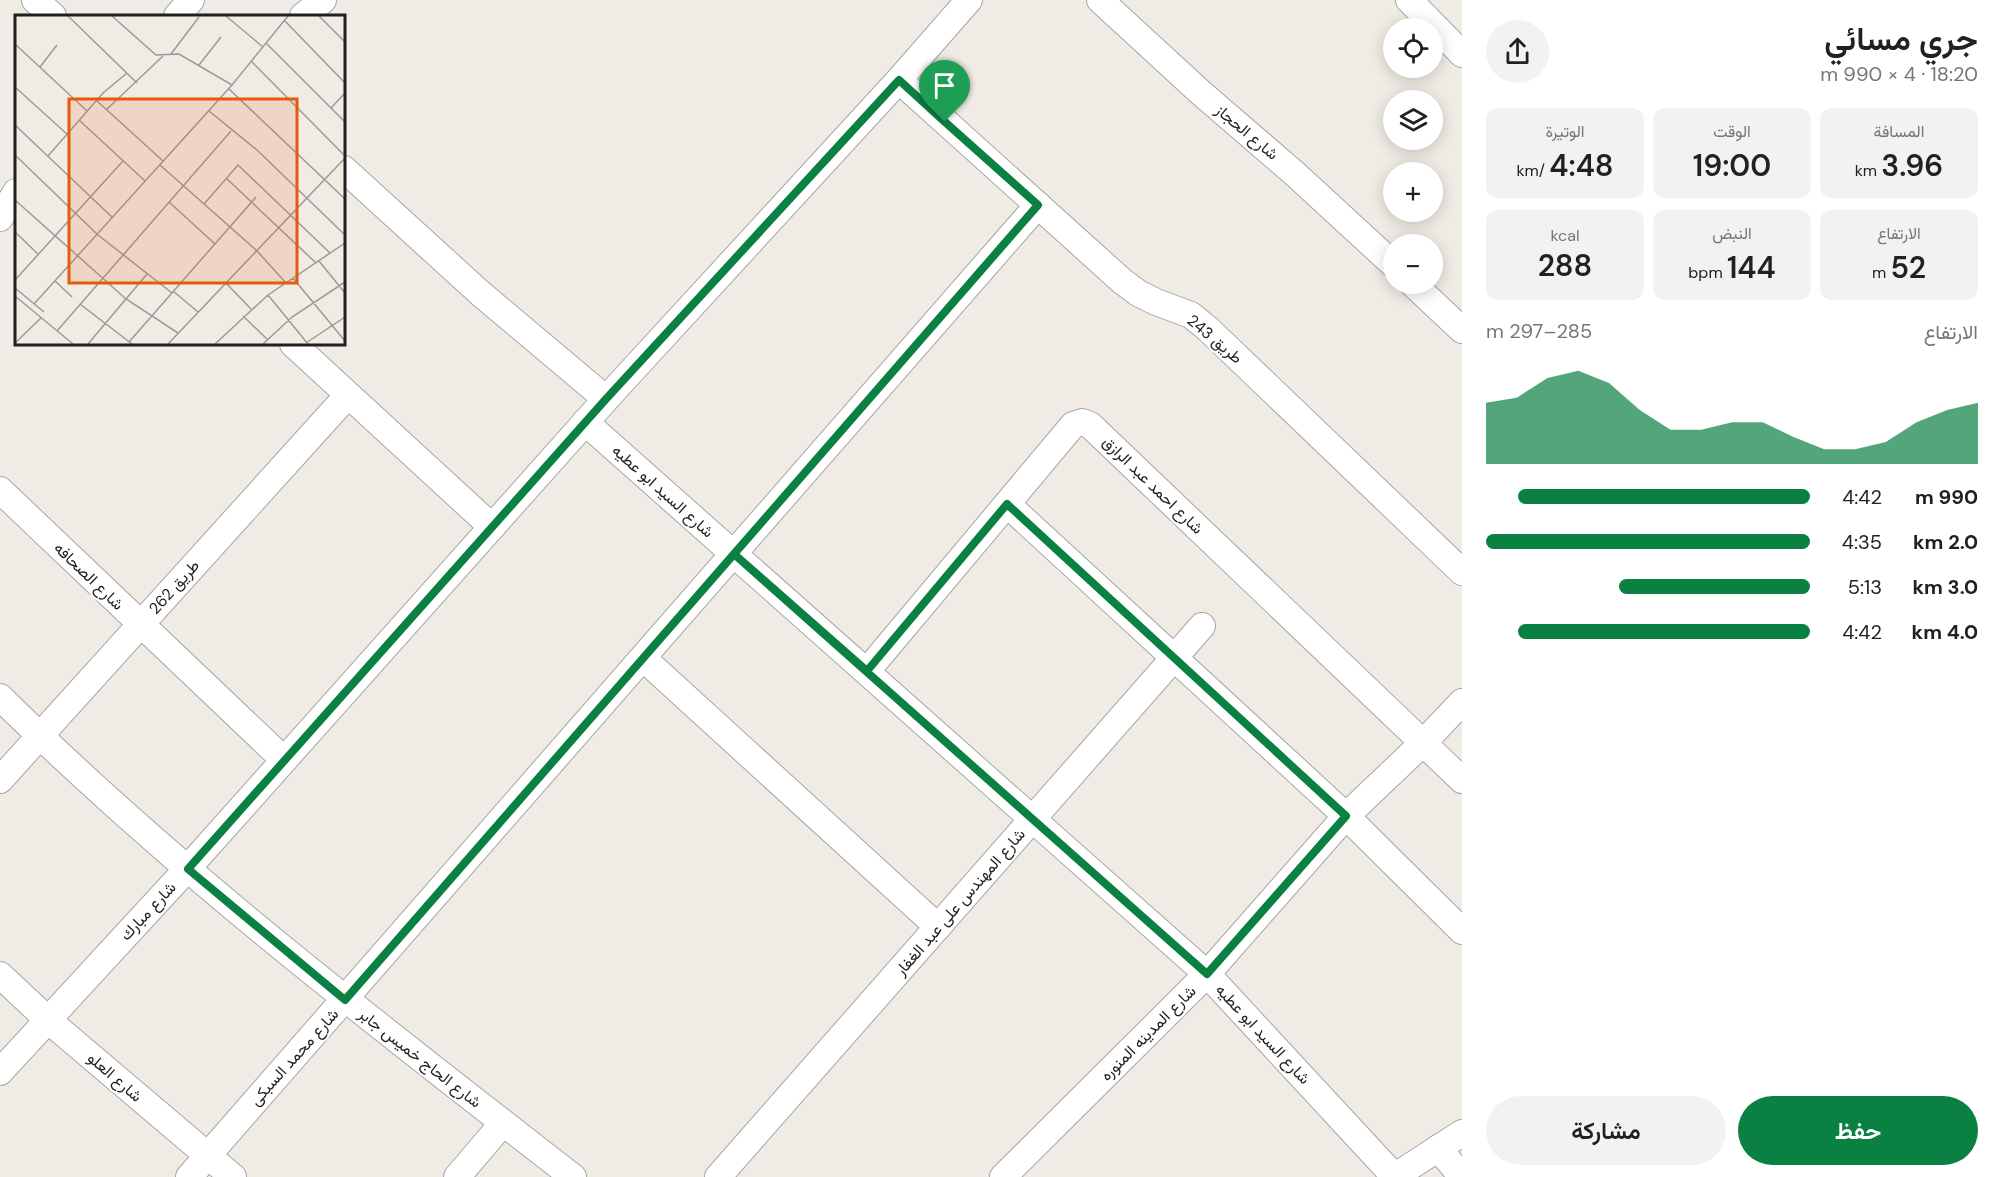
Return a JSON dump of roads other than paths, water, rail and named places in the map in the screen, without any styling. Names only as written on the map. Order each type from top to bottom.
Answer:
[{"type":"street","points":[[35,0],[52,15]]},
{"type":"street","points":[[304,15],[323,0]]},
{"type":"street","name":"شارع مبارك","points":[[0,1072],[188,869],[585,422],[899,80],[969,0]]},
{"type":"street","name":"شارع الحجاز","points":[[1100,0],[1383,255]]},
{"type":"street","points":[[1409,0],[1462,54]]},
{"type":"street","name":"طريق 243","points":[[899,80],[1122,281],[1138,293],[1191,315],[1208,329],[1462,572]]},
{"type":"street","points":[[345,170],[480,293],[606,399]]},
{"type":"street","points":[[0,218],[15,194]]},
{"type":"street","name":"شارع محمد السبكى","points":[[189,1177],[1038,205]]},
{"type":"street","points":[[1424,294],[1462,330]]},
{"type":"street","points":[[294,345],[492,526]]},
{"type":"street","name":"طريق 262","points":[[0,780],[348,395]]},
{"type":"street","name":"شارع السيد ابو عطيه","points":[[585,422],[1207,974],[1395,1177]]},
{"type":"street","name":"شارع احمد عبد الرازق","points":[[867,671],[1073,425],[1082,422],[1090,425],[1462,780]]},
{"type":"street","name":"شارع الصحافه","points":[[0,490],[284,760]]},
{"type":"street","points":[[1007,504],[1346,816],[1462,931]]},
{"type":"street","name":"شارع المهندس على عبد الغفار","points":[[718,1177],[1202,626]]},
{"type":"street","points":[[643,658],[938,927]]},
{"type":"street","name":"شارع الحاج خميس جابر","points":[[0,697],[188,869],[345,1000],[573,1177]]},
{"type":"street","name":"شارع المدينه المنوره","points":[[1004,1177],[1207,974],[1346,816],[1424,742],[1462,702]]},
{"type":"street","name":"شارع العلو","points":[[0,975],[48,1020],[233,1177]]},
{"type":"street","points":[[457,1177],[503,1123]]},
{"type":"street","points":[[1395,1177],[1462,1133]]},
{"type":"street","points":[[1438,1148],[1462,1177]]}]
